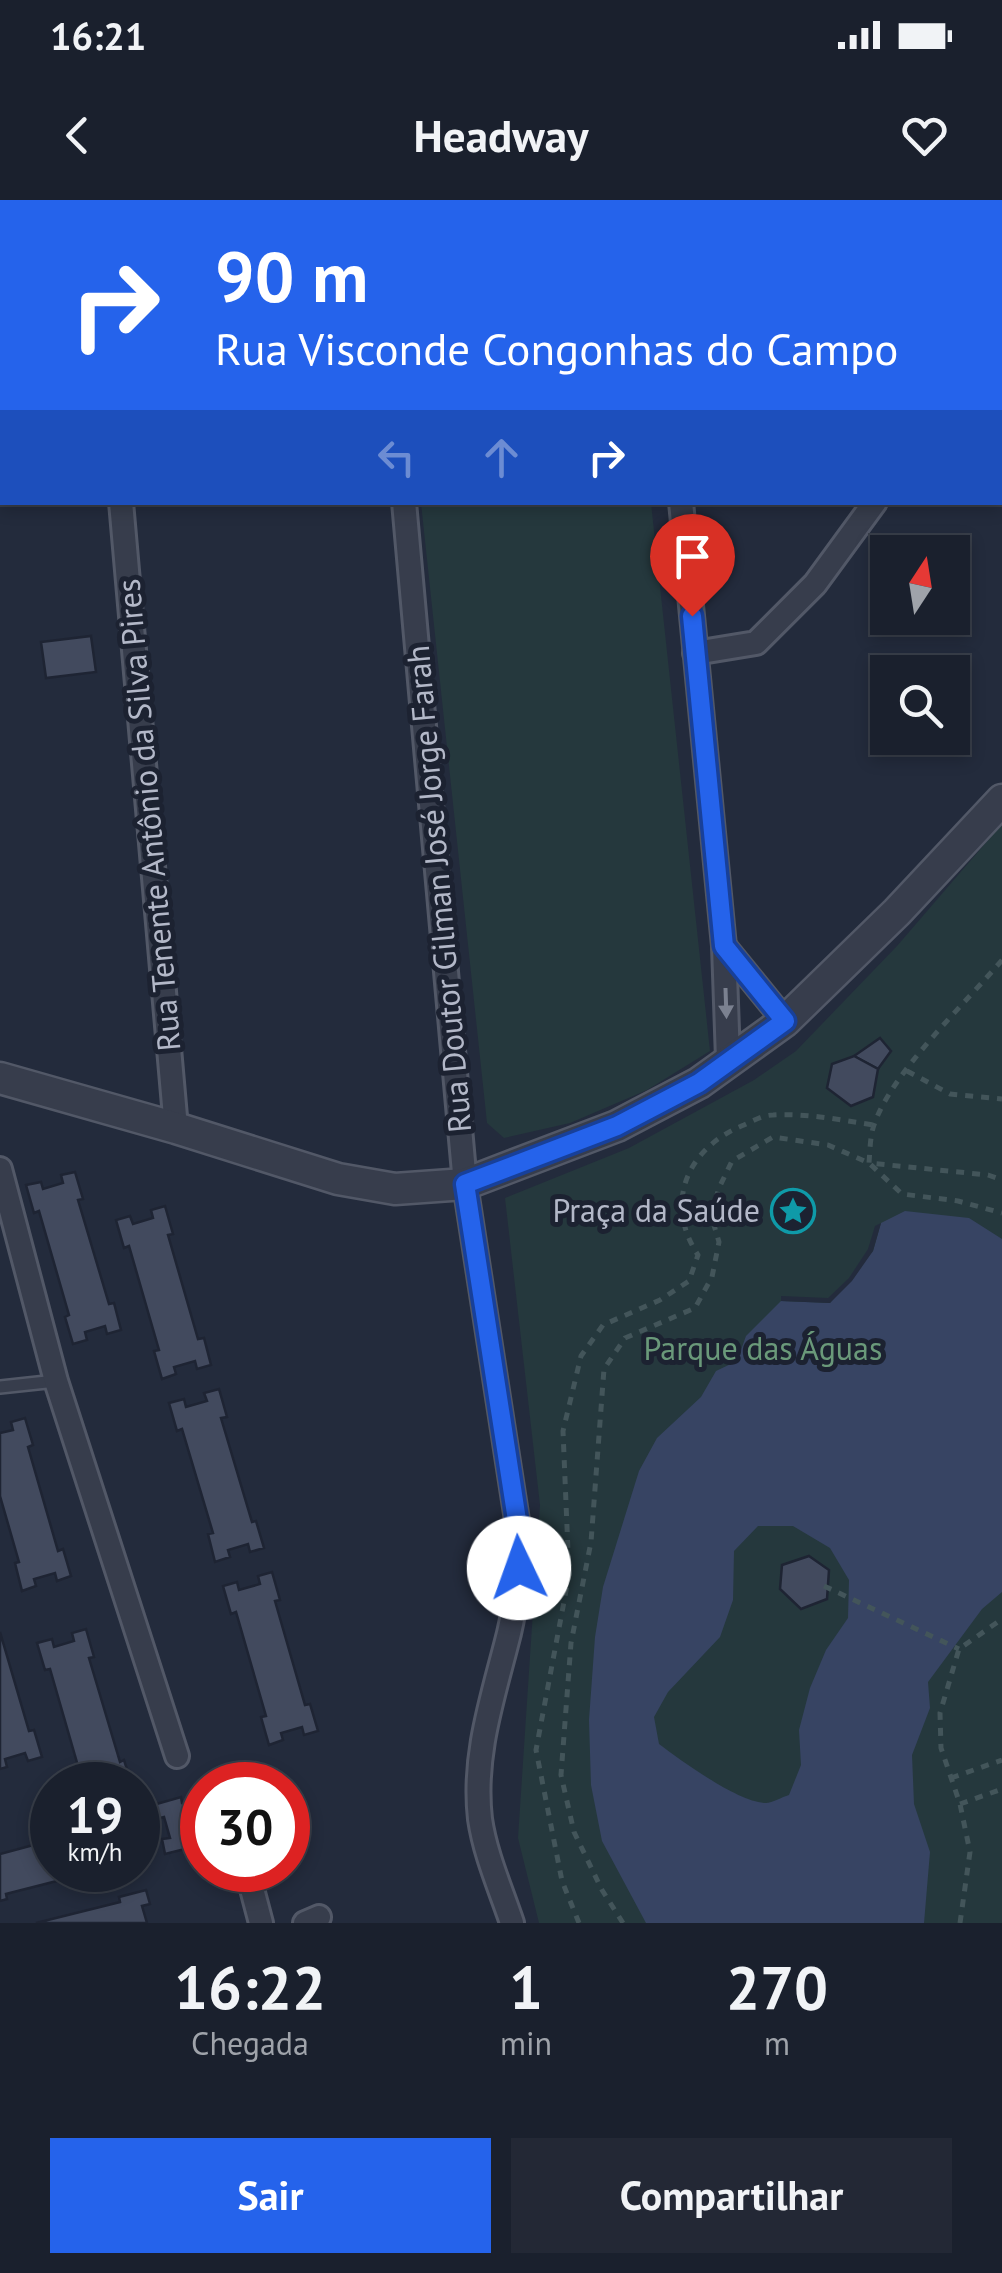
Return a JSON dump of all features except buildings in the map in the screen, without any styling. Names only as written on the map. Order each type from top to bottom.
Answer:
[{"type":"street","name":"Rua Tenente Antônio da Silva Pires","points":[[121,505],[176,1128]]},
{"type":"street","name":"Rua Doutor Gilman José Jorge Farah","points":[[404,505],[465,1184],[521,1546],[508,1642],[485,1720],[478,1774],[480,1822],[512,1923]]},
{"type":"street","points":[[681,505],[724,946],[728,1059]]},
{"type":"street","points":[[695,653],[756,643],[815,584],[874,505]]},
{"type":"street","points":[[0,1078],[338,1178],[395,1189],[465,1184],[617,1126],[699,1083],[785,1021],[897,912],[1002,800]]},
{"type":"street","points":[[724,946],[785,1021]]},
{"type":"street","points":[[0,1169],[56,1381],[177,1756]]},
{"type":"street","points":[[253,1892],[261,1923]]},
{"type":"lane","points":[[0,1386],[56,1381]]},
{"type":"path","points":[[869,1163],[874,1125],[907,1071],[1002,960]]},
{"type":"path","points":[[907,1071],[950,1094],[1002,1100]]},
{"type":"path","points":[[579,1923],[562,1881],[536,1750],[569,1575],[564,1430],[581,1356],[604,1325],[660,1300],[689,1281],[698,1255],[686,1238],[681,1201],[693,1162],[722,1134],[769,1114],[874,1125]]},
{"type":"path","points":[[623,1923],[574,1832],[561,1775],[571,1642],[591,1542],[604,1369],[625,1338],[695,1308],[712,1277],[719,1242],[711,1216],[719,1188],[732,1161],[773,1137],[828,1145],[869,1163],[988,1175],[1002,1180]]},
{"type":"path","points":[[869,1163],[902,1194],[958,1201],[1002,1213]]},
{"type":"path","points":[[824,1586],[959,1649]]},
{"type":"path","points":[[960,1923],[970,1852],[960,1804],[941,1748],[940,1713],[959,1649],[1002,1619]]},
{"type":"path","points":[[951,1778],[1002,1760]]},
{"type":"path","points":[[960,1804],[1002,1788]]},
{"type":"green space","points":[[421,505],[651,505],[710,1051],[647,1090],[570,1123],[504,1138],[487,1123]]},
{"type":"green space","name":"Parque das Águas","points":[[1002,824],[1002,1923],[539,1923],[518,1838],[540,1505],[505,1198],[629,1148],[754,1080],[796,1051],[897,946]]},
{"type":"water","points":[[905,1211],[969,1218],[1002,1239],[1002,1592],[982,1609],[928,1682],[930,1708],[912,1755],[914,1804],[930,1852],[924,1923],[646,1923],[602,1841],[591,1785],[589,1720],[603,1587],[639,1471],[657,1438],[701,1397],[716,1371],[737,1361],[746,1336],[781,1301],[830,1303],[873,1251],[881,1223]],"holes":[[[758,1526],[793,1526],[830,1548],[849,1580],[848,1618],[826,1650],[810,1688],[799,1730],[801,1765],[789,1795],[766,1803],[726,1789],[659,1744],[654,1717],[668,1692],[720,1637],[733,1600],[734,1551]]]},
{"type":"pier","points":[[881,1223],[873,1251],[830,1303],[781,1301],[781,1296],[828,1298],[849,1278],[868,1249],[875,1226]]},
{"type":"place","name":"Praça da Saúde","points":[[793,1211]]},
{"type":"route","points":[[519,1568],[521,1546],[465,1184],[617,1126],[699,1083],[785,1021],[724,946],[692,616]]}]
